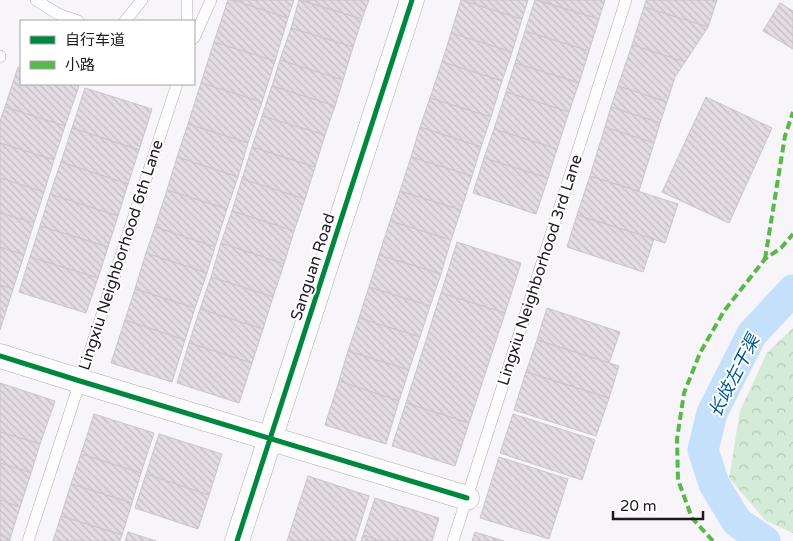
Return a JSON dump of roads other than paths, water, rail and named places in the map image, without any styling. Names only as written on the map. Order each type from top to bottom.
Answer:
[{"type":"street","name":"Sanguan Road","points":[[238,541],[412,0]]},
{"type":"street","points":[[0,356],[467,498]]},
{"type":"lane","points":[[36,0],[58,14],[75,20]]},
{"type":"lane","points":[[126,20],[142,0]]},
{"type":"lane","points":[[187,0],[187,20]]},
{"type":"lane","points":[[195,36],[212,0]]},
{"type":"lane","name":"Lingxiu Neighborhood 3rd Lane","points":[[453,541],[626,0]]},
{"type":"lane","name":"Lingxiu Neighborhood 6th Lane","points":[[28,541],[177,85]]},
{"type":"waterway","name":"长歧左干渠","points":[[765,541],[737,522],[714,484],[703,450],[712,413],[752,334],[793,290]]}]
